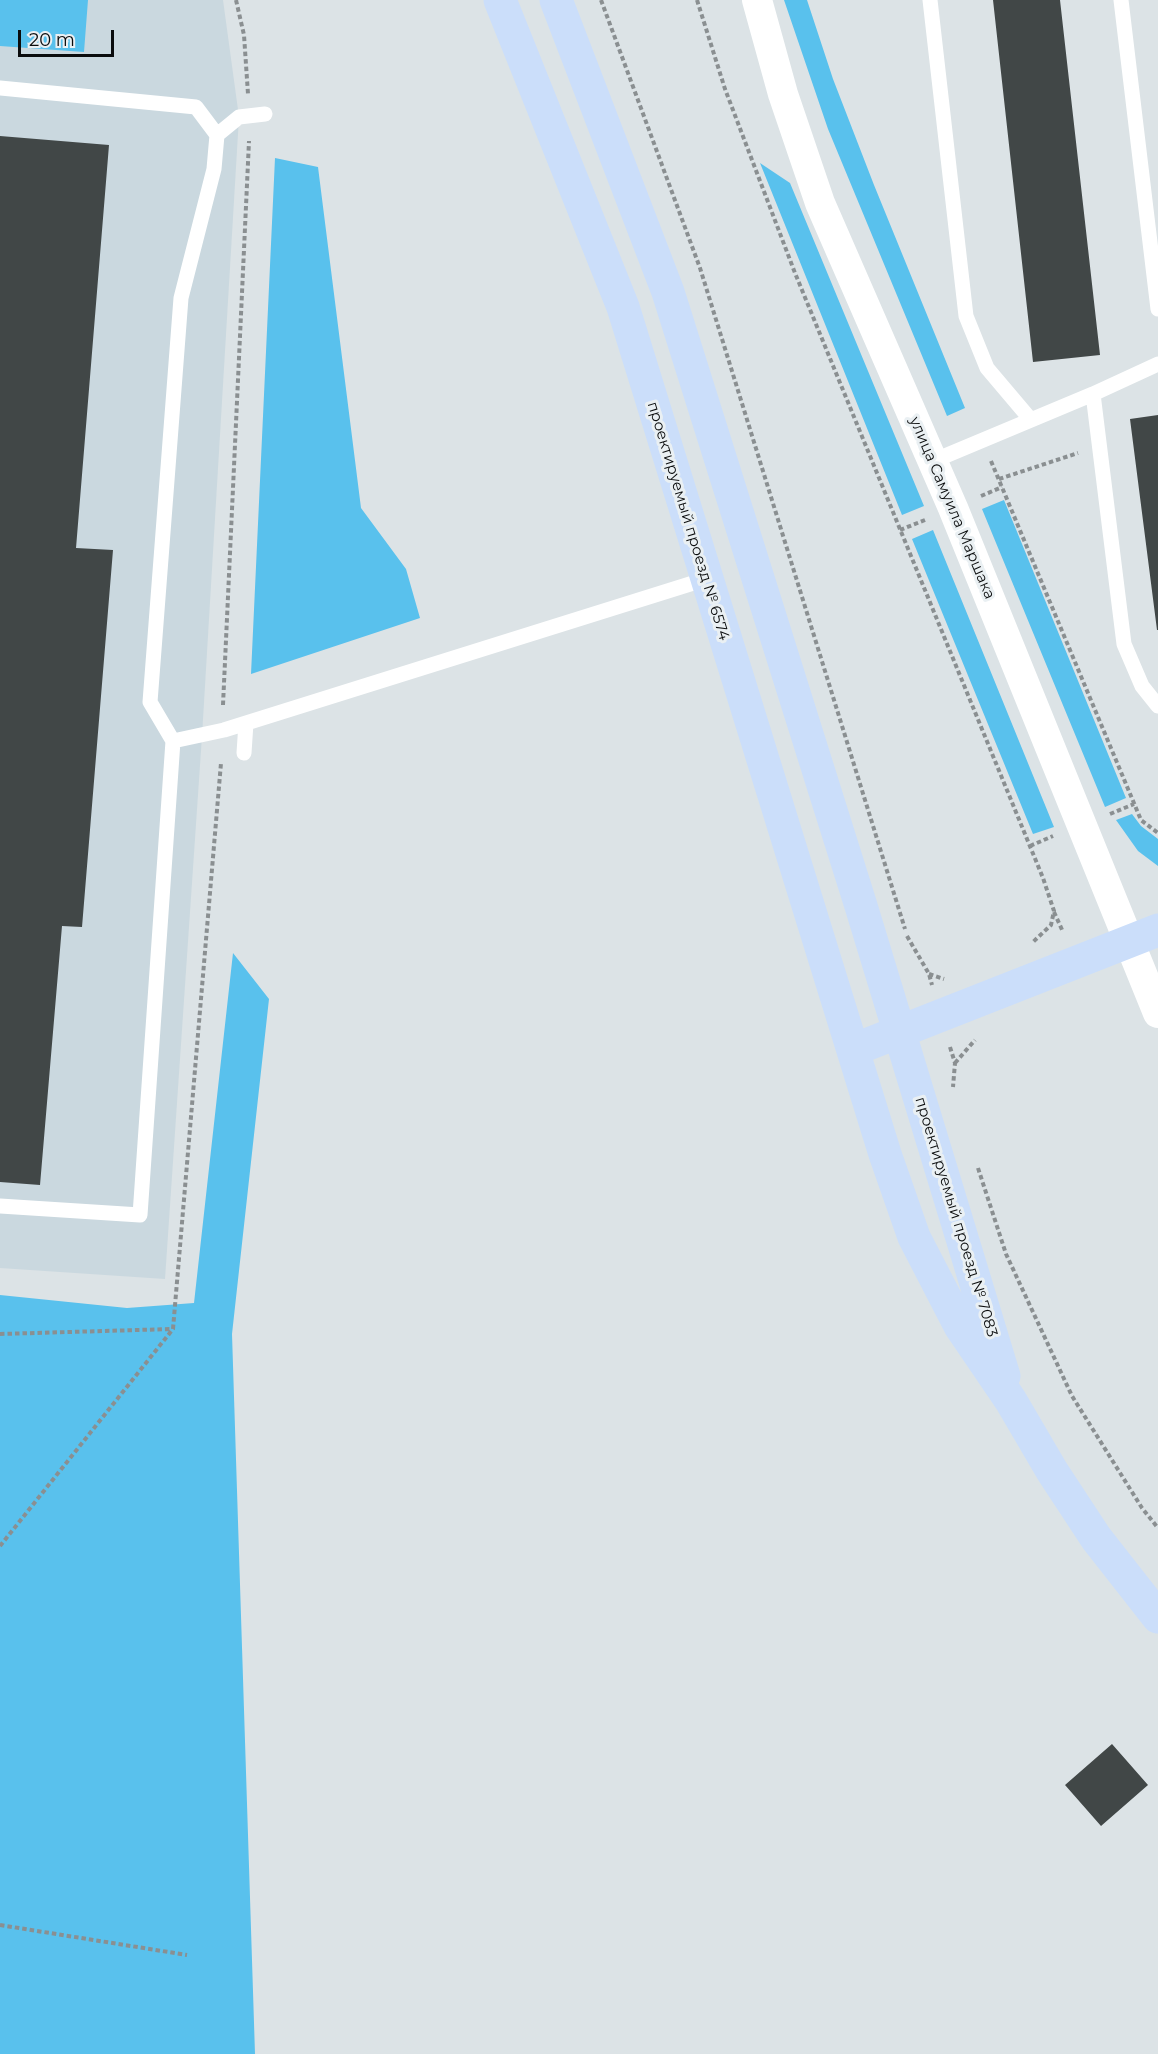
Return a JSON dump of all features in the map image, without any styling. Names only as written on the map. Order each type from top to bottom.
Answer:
[{"type":"main road","name":"проектируемый проезд № 6574","points":[[500,0],[623,307],[853,1050]]},
{"type":"main road","points":[[556,0],[668,292],[900,1033]]},
{"type":"main road","points":[[853,1050],[1143,935]]},
{"type":"main road","name":"проектируемый проезд № 7083","points":[[900,1033],[1011,1401]]},
{"type":"main road","name":"проектируемый проезд № 7083","points":[[853,1050],[914,1238],[960,1326],[1011,1401],[1096,1538],[1158,1617]]},
{"type":"street","name":"улица Самуила Маршака","points":[[757,0],[783,94],[820,203],[1143,935],[1158,1013]]},
{"type":"lane","points":[[930,0],[966,316],[987,368],[1031,420]]},
{"type":"lane","points":[[1121,0],[1158,309]]},
{"type":"lane","points":[[0,88],[196,107],[217,135],[214,169],[181,298],[150,702],[173,741],[140,1215],[0,1206]]},
{"type":"lane","points":[[217,135],[239,117],[258,115]]},
{"type":"lane","points":[[933,461],[1093,394],[1158,364]]},
{"type":"lane","points":[[1093,394],[1124,644],[1142,686],[1158,706]]},
{"type":"lane","points":[[173,741],[202,736],[246,723],[706,579]]},
{"type":"lane","points":[[244,753],[246,723]]},
{"type":"path","points":[[223,712],[258,115],[236,0]]},
{"type":"path","points":[[601,0],[700,268],[908,939],[928,974],[955,1063],[952,1084],[955,1095]]},
{"type":"path","points":[[697,0],[725,89],[795,273],[1030,846],[1065,938]]},
{"type":"path","points":[[983,441],[1141,820],[1158,833]]},
{"type":"path","points":[[999,479],[1099,446]]},
{"type":"path","points":[[973,500],[1002,487]]},
{"type":"path","points":[[900,530],[928,518]]},
{"type":"path","points":[[1101,818],[1134,804]]},
{"type":"path","points":[[1030,846],[1060,833]]},
{"type":"path","points":[[1023,948],[1051,925],[1054,911]]},
{"type":"path","points":[[928,974],[952,980]]},
{"type":"path","points":[[975,1159],[1006,1254],[1072,1396],[1142,1508],[1158,1528]]},
{"type":"path","points":[[0,1334],[173,1329]]},
{"type":"path","points":[[0,1925],[188,1955]]},
{"type":"shaded area","points":[[0,0],[223,0],[239,117],[202,736],[165,1279],[0,1268]]},
{"type":"shaded area","points":[[0,0],[88,0],[84,52],[0,46]]},
{"type":"shaded area","points":[[784,0],[807,0],[833,79],[874,185],[965,408],[947,416],[828,129]]},
{"type":"shaded area","points":[[275,158],[318,167],[361,508],[406,569],[420,618],[251,674]]},
{"type":"shaded area","points":[[760,163],[790,183],[924,506],[902,515]]},
{"type":"shaded area","points":[[1004,500],[1126,798],[1105,807],[982,509]]},
{"type":"shaded area","points":[[933,530],[1054,827],[1033,834],[912,539]]},
{"type":"shaded area","points":[[1132,814],[1141,826],[1158,839],[1158,866],[1138,851],[1116,820]]},
{"type":"shaded area","points":[[233,953],[269,999],[232,1334],[255,2054],[0,2054],[0,1295],[127,1308],[194,1303]]},
{"type":"building","points":[[993,0],[1060,0],[1100,355],[1033,362]]},
{"type":"building","points":[[0,136],[109,145],[76,548],[113,550],[82,927],[62,926],[40,1185],[0,1182]]},
{"type":"building","points":[[1158,415],[1158,630],[1157,630],[1130,419]]},
{"type":"building","points":[[1112,1744],[1148,1785],[1101,1826],[1065,1785]]}]
